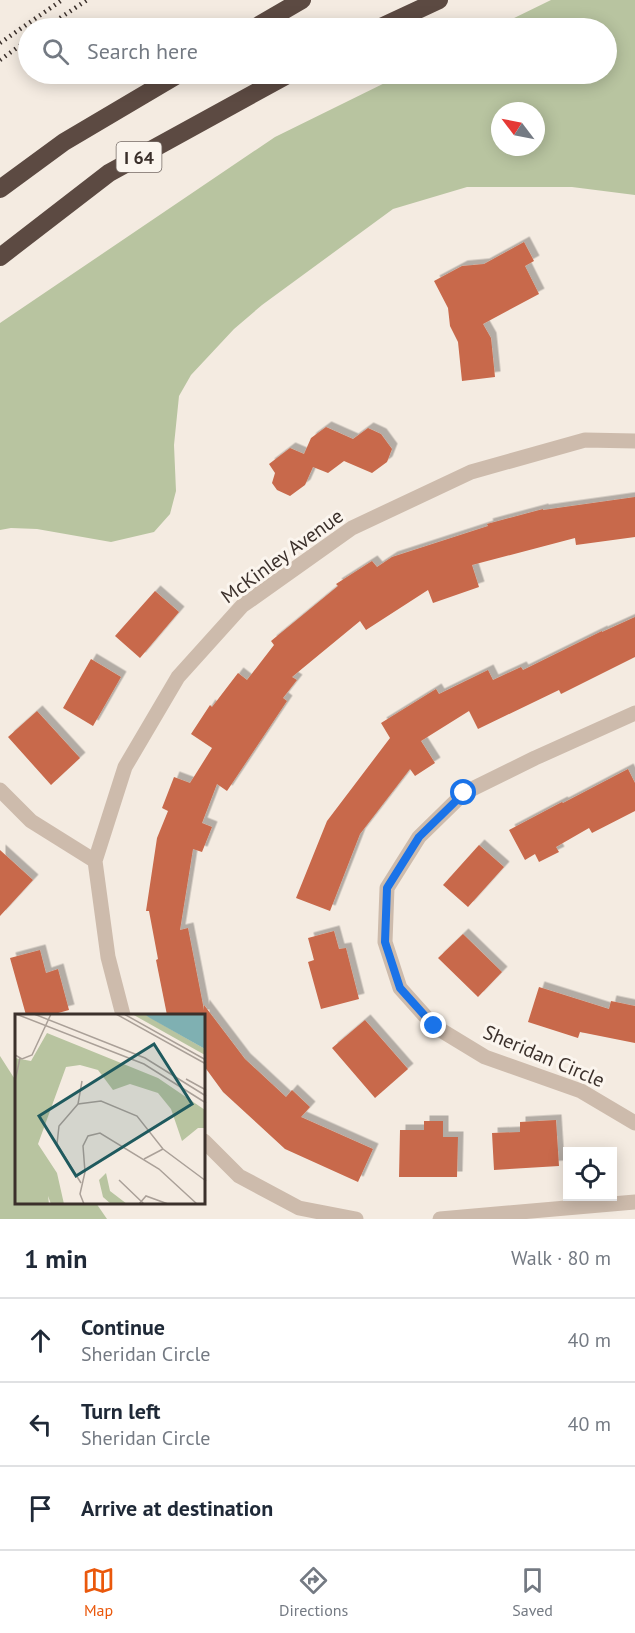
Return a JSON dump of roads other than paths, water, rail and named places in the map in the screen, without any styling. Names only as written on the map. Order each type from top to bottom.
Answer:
[{"type":"highway","points":[[272,18],[302,0]]},
{"type":"highway","points":[[400,18],[439,0]]},
{"type":"highway","name":"I 64","points":[[0,189],[64,142],[162,84]]},
{"type":"highway","name":"I 64","points":[[0,257],[109,173],[271,84]]},
{"type":"street","name":"McKinley Avenue","points":[[123,1014],[108,957],[95,861],[125,767],[178,677],[242,606],[352,528],[471,472],[585,440],[635,441]]},
{"type":"street","name":"Sheridan Circle","points":[[635,713],[464,793],[419,837],[387,888],[385,942],[400,988],[434,1026],[485,1057],[581,1092],[635,1123]]},
{"type":"street","points":[[0,790],[31,821],[95,861]]},
{"type":"street","points":[[206,1143],[239,1176],[299,1209],[356,1219]]},
{"type":"street","points":[[440,1219],[635,1202]]},
{"type":"railway","points":[[36,18],[62,0]]},
{"type":"railway","points":[[60,18],[87,0]]},
{"type":"railway","points":[[0,43],[18,31]]},
{"type":"railway","points":[[0,60],[18,47]]}]
